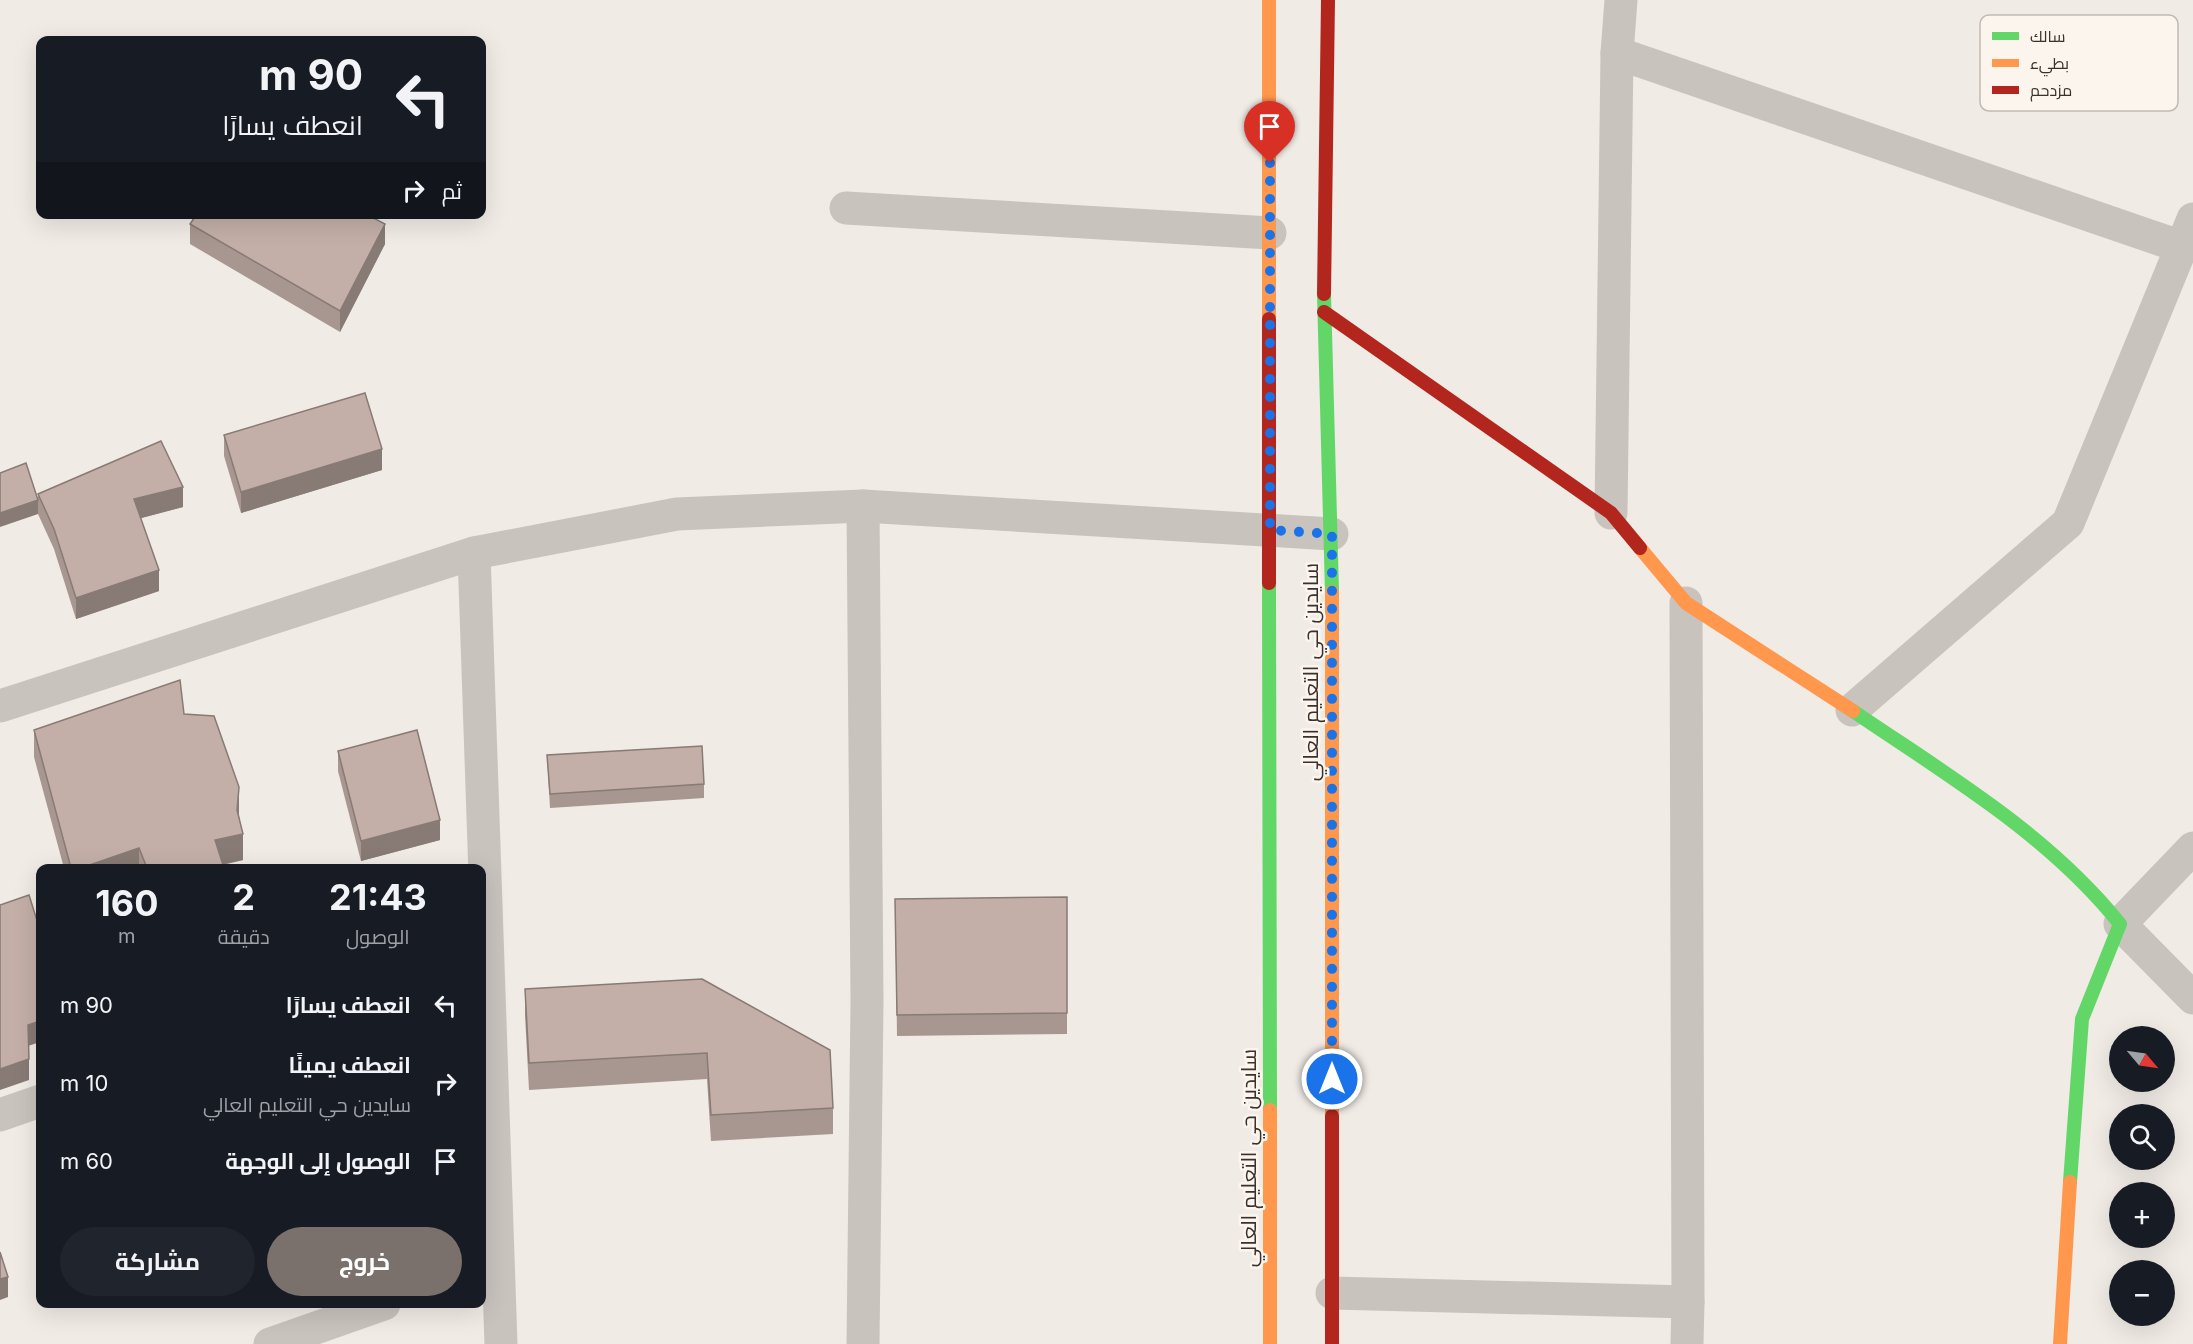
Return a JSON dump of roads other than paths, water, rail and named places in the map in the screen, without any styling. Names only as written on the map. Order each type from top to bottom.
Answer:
[{"type":"main road","name":"سايدين حي التعليم العالي","points":[[1269,0],[1270,1344]]},
{"type":"main road","name":"سايدين حي التعليم العالي","points":[[1328,0],[1324,312],[1332,534],[1332,1344]]},
{"type":"main road","points":[[1324,312],[1611,513],[1686,603],[1852,710],[2025,829],[2096,894],[2120,924],[2082,1019],[2060,1344]]},
{"type":"street","points":[[1611,513],[1617,53],[1621,0]]},
{"type":"street","points":[[1617,53],[2187,233],[2068,523],[1852,710]]},
{"type":"street","points":[[846,208],[1270,233]]},
{"type":"street","points":[[863,506],[867,988],[864,1344]]},
{"type":"street","points":[[0,706],[474,553],[677,514],[863,506],[1332,534]]},
{"type":"street","points":[[474,553],[481,864]]},
{"type":"street","points":[[1686,603],[1687,1344]]},
{"type":"street","points":[[2193,848],[2120,924],[2193,998]]},
{"type":"street","points":[[486,1088],[490,1266],[501,1344]]},
{"type":"street","points":[[0,1114],[36,1102]]},
{"type":"street","points":[[1332,1293],[1688,1302]]},
{"type":"street","points":[[270,1344],[373,1308]]}]
